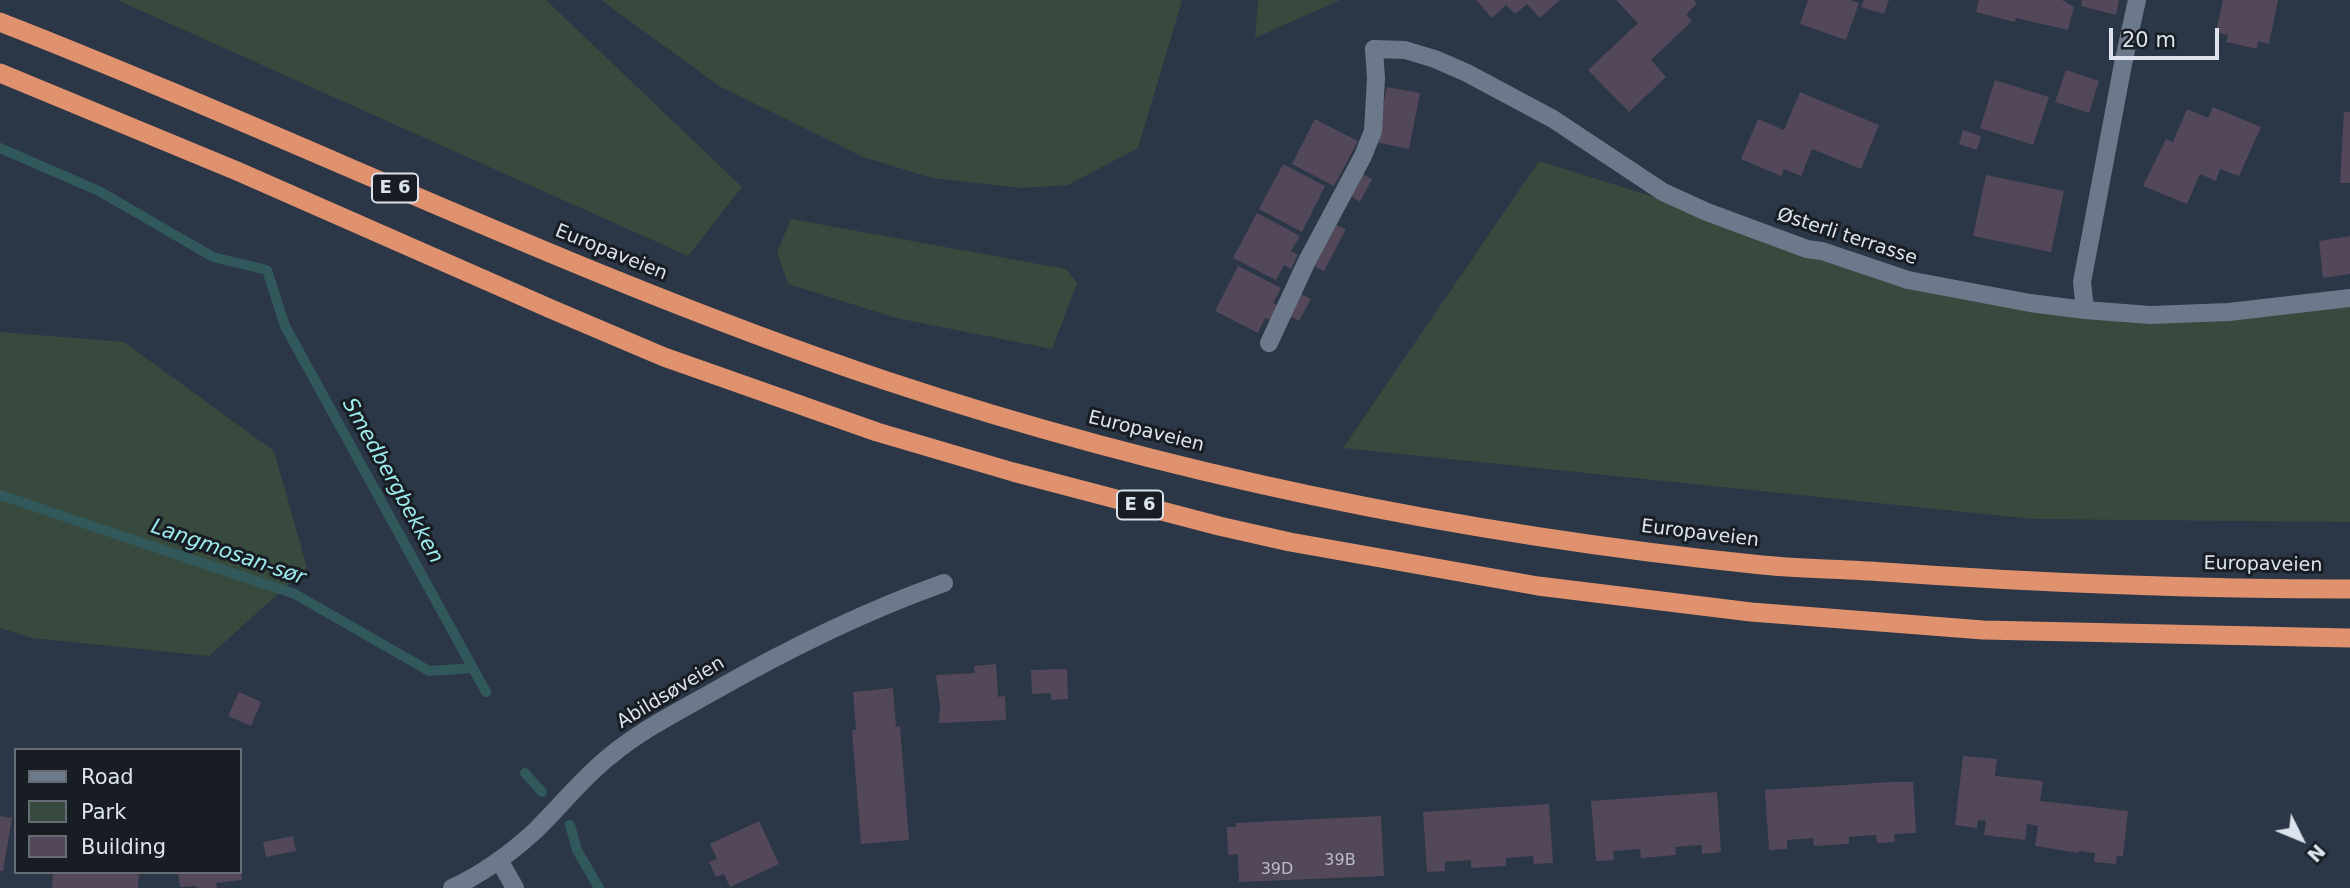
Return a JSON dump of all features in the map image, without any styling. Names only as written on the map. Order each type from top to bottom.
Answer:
[{"type":"highway","name":"E 6","points":[[0,12],[32,34]]},
{"type":"highway","name":"Europaveien","points":[[0,22],[574,264],[760,336],[887,381],[1025,424],[1302,494],[1439,520],[1649,552],[1768,565],[1986,580],[2350,589]]},
{"type":"highway","name":"E 6","points":[[0,74],[237,171],[551,310],[676,361],[877,432],[1013,472],[1219,526],[1290,542],[1525,584],[1751,612],[1983,630],[2350,638]]},
{"type":"street","points":[[2085,310],[2082,282],[2137,0]]},
{"type":"street","name":"Østerli terrasse","points":[[1269,343],[1373,131],[1376,78],[1374,49],[1405,50],[1467,73],[1553,119],[1662,192],[1707,212],[1807,249],[1822,251],[1908,280],[2031,303],[2150,315],[2229,312],[2350,298]]},
{"type":"street","name":"Abildsøveien","points":[[452,888],[499,860],[534,832],[607,758],[638,734],[794,646],[944,583]]},
{"type":"street","points":[[499,860],[515,888]]},
{"type":"green space","points":[[117,0],[546,0],[742,187],[688,256]]},
{"type":"green space","points":[[601,0],[1182,1],[1138,148],[1068,185],[1022,188],[932,178],[863,157],[719,86]]},
{"type":"green space","points":[[1258,0],[1340,0],[1255,38]]},
{"type":"green space","points":[[1539,161],[1744,225],[2038,307],[2206,313],[2350,295],[2350,522],[2033,519],[1343,448]]},
{"type":"green space","points":[[791,219],[1066,269],[1077,283],[1052,349],[896,318],[788,284],[777,252]]},
{"type":"green space","points":[[0,332],[124,342],[274,451],[307,568],[209,656],[32,638],[0,628]]},
{"type":"building","points":[[1476,0],[1560,0],[1540,18],[1527,4],[1515,14],[1506,5],[1492,18]]},
{"type":"building","points":[[1616,0],[1694,0],[1697,3],[1686,15],[1692,21],[1651,60],[1666,77],[1629,112],[1588,70],[1638,23]]},
{"type":"building","points":[[1808,0],[1850,0],[1859,3],[1846,40],[1800,24]]},
{"type":"building","points":[[1864,0],[1889,0],[1884,14],[1861,7]]},
{"type":"building","points":[[1979,0],[2062,0],[2074,7],[2068,30],[2016,18],[2015,22],[1976,12]]},
{"type":"building","points":[[2082,0],[2119,0],[2116,15],[2081,6]]},
{"type":"building","points":[[2223,0],[2278,0],[2269,44],[2258,41],[2257,49],[2226,42],[2228,35],[2216,32]]},
{"type":"building","points":[[2066,70],[2099,81],[2089,113],[2055,102]]},
{"type":"building","points":[[1995,80],[2049,97],[2033,145],[1980,128]]},
{"type":"building","points":[[1387,87],[1420,93],[1409,149],[1375,142]]},
{"type":"building","points":[[1800,92],[1879,125],[1861,169],[1812,149],[1801,176],[1784,169],[1781,176],[1741,159],[1758,119],[1784,130]]},
{"type":"building","points":[[2213,107],[2261,127],[2239,176],[2220,169],[2216,181],[2200,174],[2187,204],[2143,186],[2166,139],[2173,142],[2187,109],[2208,118]]},
{"type":"building","points":[[2344,112],[2350,112],[2350,183],[2340,183]]},
{"type":"building","points":[[1315,119],[1358,141],[1334,186],[1292,164]]},
{"type":"building","points":[[1963,130],[1981,136],[1977,150],[1959,144]]},
{"type":"building","points":[[1283,164],[1325,186],[1302,232],[1259,209]]},
{"type":"building","points":[[1361,173],[1372,179],[1360,202],[1349,195]]},
{"type":"building","points":[[1986,175],[2064,191],[2051,252],[1973,236]]},
{"type":"building","points":[[1257,213],[1300,236],[1291,251],[1298,255],[1291,269],[1284,265],[1276,280],[1233,258]]},
{"type":"building","points":[[1334,224],[1346,229],[1324,271],[1314,266]]},
{"type":"building","points":[[2350,236],[2350,274],[2323,278],[2319,241]]},
{"type":"building","points":[[1238,266],[1281,288],[1273,303],[1280,307],[1272,321],[1265,318],[1258,333],[1215,311]]},
{"type":"building","points":[[1299,293],[1311,299],[1299,321],[1288,315]]},
{"type":"building","points":[[996,664],[998,697],[1005,696],[1006,720],[939,723],[936,675],[975,673],[974,666]]},
{"type":"building","points":[[1067,669],[1068,699],[1051,700],[1051,693],[1032,694],[1031,670]]},
{"type":"building","points":[[893,688],[896,727],[900,726],[909,840],[861,844],[852,730],[856,730],[853,692]]},
{"type":"building","points":[[239,692],[261,702],[251,726],[228,716]]},
{"type":"building","points":[[1963,756],[1997,759],[1995,776],[2043,781],[2040,801],[2128,811],[2123,856],[2117,856],[2116,864],[2094,862],[2095,853],[2035,846],[2038,826],[2027,824],[2025,840],[1984,835],[1986,821],[1978,820],[1977,828],[1955,825]]},
{"type":"building","points":[[1913,782],[1916,833],[1894,834],[1895,842],[1877,843],[1876,835],[1849,837],[1849,844],[1814,846],[1813,838],[1787,840],[1787,849],[1769,850],[1765,790]]},
{"type":"building","points":[[1717,792],[1721,852],[1702,854],[1702,845],[1686,846],[1675,847],[1676,855],[1641,858],[1640,849],[1613,851],[1614,860],[1596,861],[1591,801]]},
{"type":"building","points":[[1549,804],[1553,863],[1534,864],[1533,856],[1506,858],[1506,866],[1471,868],[1471,860],[1445,862],[1445,871],[1427,872],[1423,812]]},
{"type":"building","points":[[0,816],[12,818],[3,871],[0,871]]},
{"type":"building","points":[[1381,816],[1384,876],[1239,882],[1238,854],[1228,855],[1227,827],[1236,827],[1235,823]]},
{"type":"building","points":[[759,821],[779,864],[730,887],[724,874],[716,877],[709,862],[717,859],[710,844]]},
{"type":"building","points":[[293,836],[296,851],[266,857],[263,842]]},
{"type":"building","points":[[53,874],[139,874],[138,888],[52,888]]},
{"type":"building","points":[[178,874],[241,874],[242,880],[216,883],[217,888],[180,887]]},
{"type":"waterway","name":"Smedbergbekken","points":[[0,148],[99,191],[213,257],[267,270],[285,326],[486,692]]},
{"type":"waterway","name":"Langmosan-sør","points":[[0,495],[295,594],[429,671],[473,668]]},
{"type":"waterway","name":"Smedbergbekken","points":[[525,773],[542,792]]},
{"type":"waterway","name":"Smedbergbekken","points":[[570,825],[577,850],[599,888]]}]
